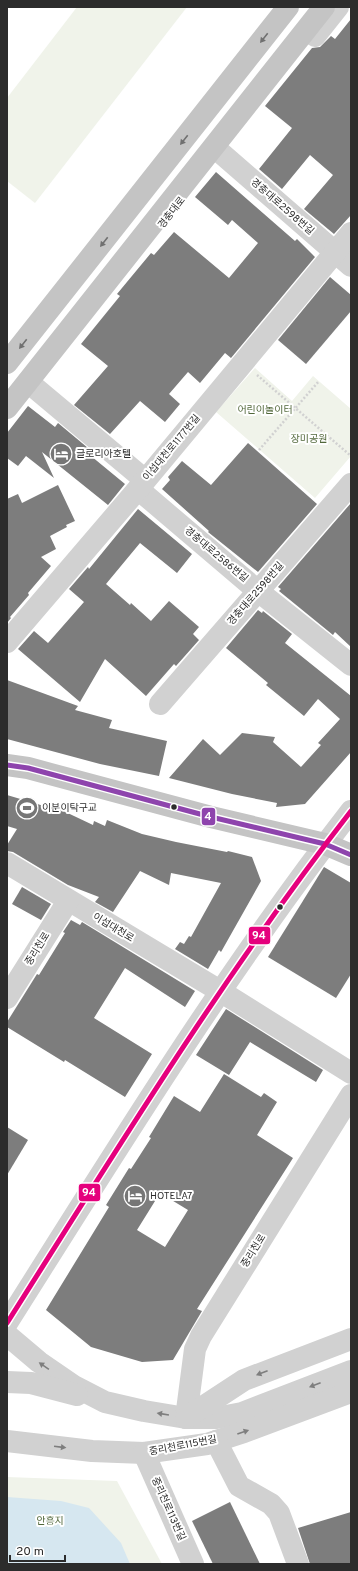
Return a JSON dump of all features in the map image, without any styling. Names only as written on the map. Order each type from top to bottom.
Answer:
[{"type":"main road","points":[[7,363],[288,7]]},
{"type":"main road","name":"경충대로","points":[[7,408],[30,385],[328,10]]},
{"type":"main road","points":[[7,765],[28,768],[211,817],[325,844],[351,855]]},
{"type":"street","name":"경충대로2598번길","points":[[217,150],[351,266]]},
{"type":"street","name":"이섭대천로1177번길","points":[[7,642],[351,233]]},
{"type":"street","name":"경충대로2586번길","points":[[30,385],[258,591],[351,665]]},
{"type":"street","name":"경충대로","points":[[7,420],[30,385]]},
{"type":"street","name":"경충대로2598번길","points":[[160,704],[351,484]]},
{"type":"street","points":[[7,1323],[148,1100],[220,991],[325,844],[351,811]]},
{"type":"street","name":"이섭대천로","points":[[7,863],[220,991]]},
{"type":"street","name":"중리천로","points":[[7,998],[68,900]]},
{"type":"street","points":[[220,991],[351,1073]]},
{"type":"street","name":"중리천로","points":[[186,1418],[195,1349],[201,1336],[351,1095]]},
{"type":"street","points":[[7,1336],[39,1362],[74,1386],[106,1402]]},
{"type":"street","points":[[186,1418],[244,1380],[351,1339]]},
{"type":"street","points":[[7,1382],[31,1383],[144,1411],[186,1418],[216,1418],[242,1413],[351,1371]]},
{"type":"street","name":"중리천로115번길","points":[[7,1441],[92,1451],[144,1453],[207,1444],[244,1432],[351,1392]]},
{"type":"street","points":[[7,1434],[35,1444]]},
{"type":"street","points":[[216,1441],[239,1486],[271,1504],[279,1512],[298,1564]]},
{"type":"street","name":"중리천로113번길","points":[[144,1453],[193,1564]]},
{"type":"path","points":[[252,371],[351,456]]},
{"type":"path","points":[[260,450],[319,382]]},
{"type":"green space","points":[[77,7],[187,7],[35,203],[7,181],[7,98]]},
{"type":"green space","name":"장미공원","points":[[255,368],[292,401],[313,376],[351,409],[351,456],[315,498],[216,412]]},
{"type":"green space","name":"안흥지","points":[[7,1477],[117,1481],[162,1564],[7,1564]]},
{"type":"shaded area","name":"안흥지","points":[[7,1497],[61,1501],[89,1508],[121,1543],[130,1564],[7,1564]]},
{"type":"building","points":[[351,19],[351,215],[334,234],[304,209],[333,175],[310,155],[282,189],[259,169],[292,128],[265,106],[312,48],[320,47],[331,36],[335,39]]},
{"type":"building","points":[[216,172],[295,241],[297,239],[315,257],[231,358],[225,353],[200,383],[188,372],[169,394],[180,404],[165,422],[140,401],[110,434],[74,405],[108,366],[81,344],[120,296],[117,294],[151,253],[154,255],[174,232],[229,278],[258,243],[232,220],[228,225],[195,197]]},
{"type":"building","points":[[330,277],[351,295],[351,311],[306,364],[278,340]]},
{"type":"building","name":"글로리아호텔","points":[[28,406],[55,427],[58,423],[94,453],[91,456],[125,484],[108,505],[42,452],[54,478],[26,456],[18,466],[7,458],[7,433]]},
{"type":"building","points":[[248,443],[317,504],[258,572],[208,532],[209,531],[162,489],[170,480],[168,477],[182,461],[211,485]]},
{"type":"building","points":[[58,485],[75,521],[66,525],[67,527],[50,536],[56,549],[41,557],[51,566],[28,593],[29,595],[10,617],[11,618],[7,623],[7,499],[18,494],[22,503]]},
{"type":"building","points":[[351,503],[351,647],[335,632],[333,635],[279,591],[281,589],[278,587]]},
{"type":"building","points":[[138,509],[192,554],[177,573],[140,543],[106,584],[130,605],[131,603],[151,621],[169,601],[199,627],[193,634],[199,640],[176,666],[174,664],[146,696],[105,659],[80,702],[18,649],[34,631],[48,643],[84,602],[69,589],[88,567],[89,569]]},
{"type":"building","points":[[258,610],[262,613],[263,611],[292,634],[285,643],[351,696],[351,752],[305,804],[276,807],[277,803],[232,794],[169,778],[203,739],[220,755],[242,733],[275,737],[273,742],[301,767],[321,745],[318,743],[340,719],[318,699],[304,716],[266,685],[268,683],[226,648]]},
{"type":"building","points":[[7,680],[78,706],[75,710],[112,720],[109,728],[167,741],[159,776],[100,764],[7,739]]},
{"type":"building","points":[[7,795],[54,809],[55,807],[93,825],[94,821],[105,826],[107,820],[142,834],[252,857],[261,881],[221,952],[219,950],[208,969],[175,949],[180,942],[184,944],[189,936],[191,937],[221,883],[171,873],[169,885],[140,871],[113,912],[95,902],[99,897],[68,885],[13,852],[7,851],[7,845],[17,829],[7,826]]},
{"type":"building","points":[[324,867],[351,883],[351,974],[336,998],[268,957]]},
{"type":"building","points":[[22,887],[51,904],[41,920],[12,904]]},
{"type":"building","points":[[71,920],[80,925],[82,922],[195,991],[185,1007],[125,968],[94,1018],[152,1054],[125,1097],[65,1060],[64,1062],[7,1027],[7,1022],[37,974],[39,975],[65,933],[63,932]]},
{"type":"building","points":[[226,1009],[323,1070],[316,1082],[250,1042],[229,1075],[196,1055]]},
{"type":"building","points":[[224,1074],[261,1097],[264,1093],[277,1102],[257,1135],[293,1158],[197,1309],[202,1311],[173,1360],[142,1362],[91,1347],[46,1310],[109,1207],[106,1205],[129,1168],[131,1169],[151,1138],[149,1137],[174,1096],[200,1112]],"holes":[[[160,1193],[188,1210],[165,1247],[137,1230]]]},
{"type":"building","points":[[7,1127],[28,1140],[7,1175]]},
{"type":"building","points":[[230,1502],[260,1564],[213,1564],[192,1521]]},
{"type":"building","points":[[351,1512],[351,1564],[310,1564],[298,1528]]},
{"type":"transit line","name":"4","points":[[7,765],[28,768],[211,817],[325,844],[351,855]]},
{"type":"transit line","name":"94","points":[[7,1323],[173,1062],[260,935],[351,811]]},
{"type":"place","name":"글로리아호텔","points":[[61,454]]},
{"type":"place","name":"이분이탁구교","points":[[27,808]]},
{"type":"place","name":"HOTELA7","points":[[135,1196]]},
{"type":"park label","name":"어린이놀이터","points":[[265,410]]}]
